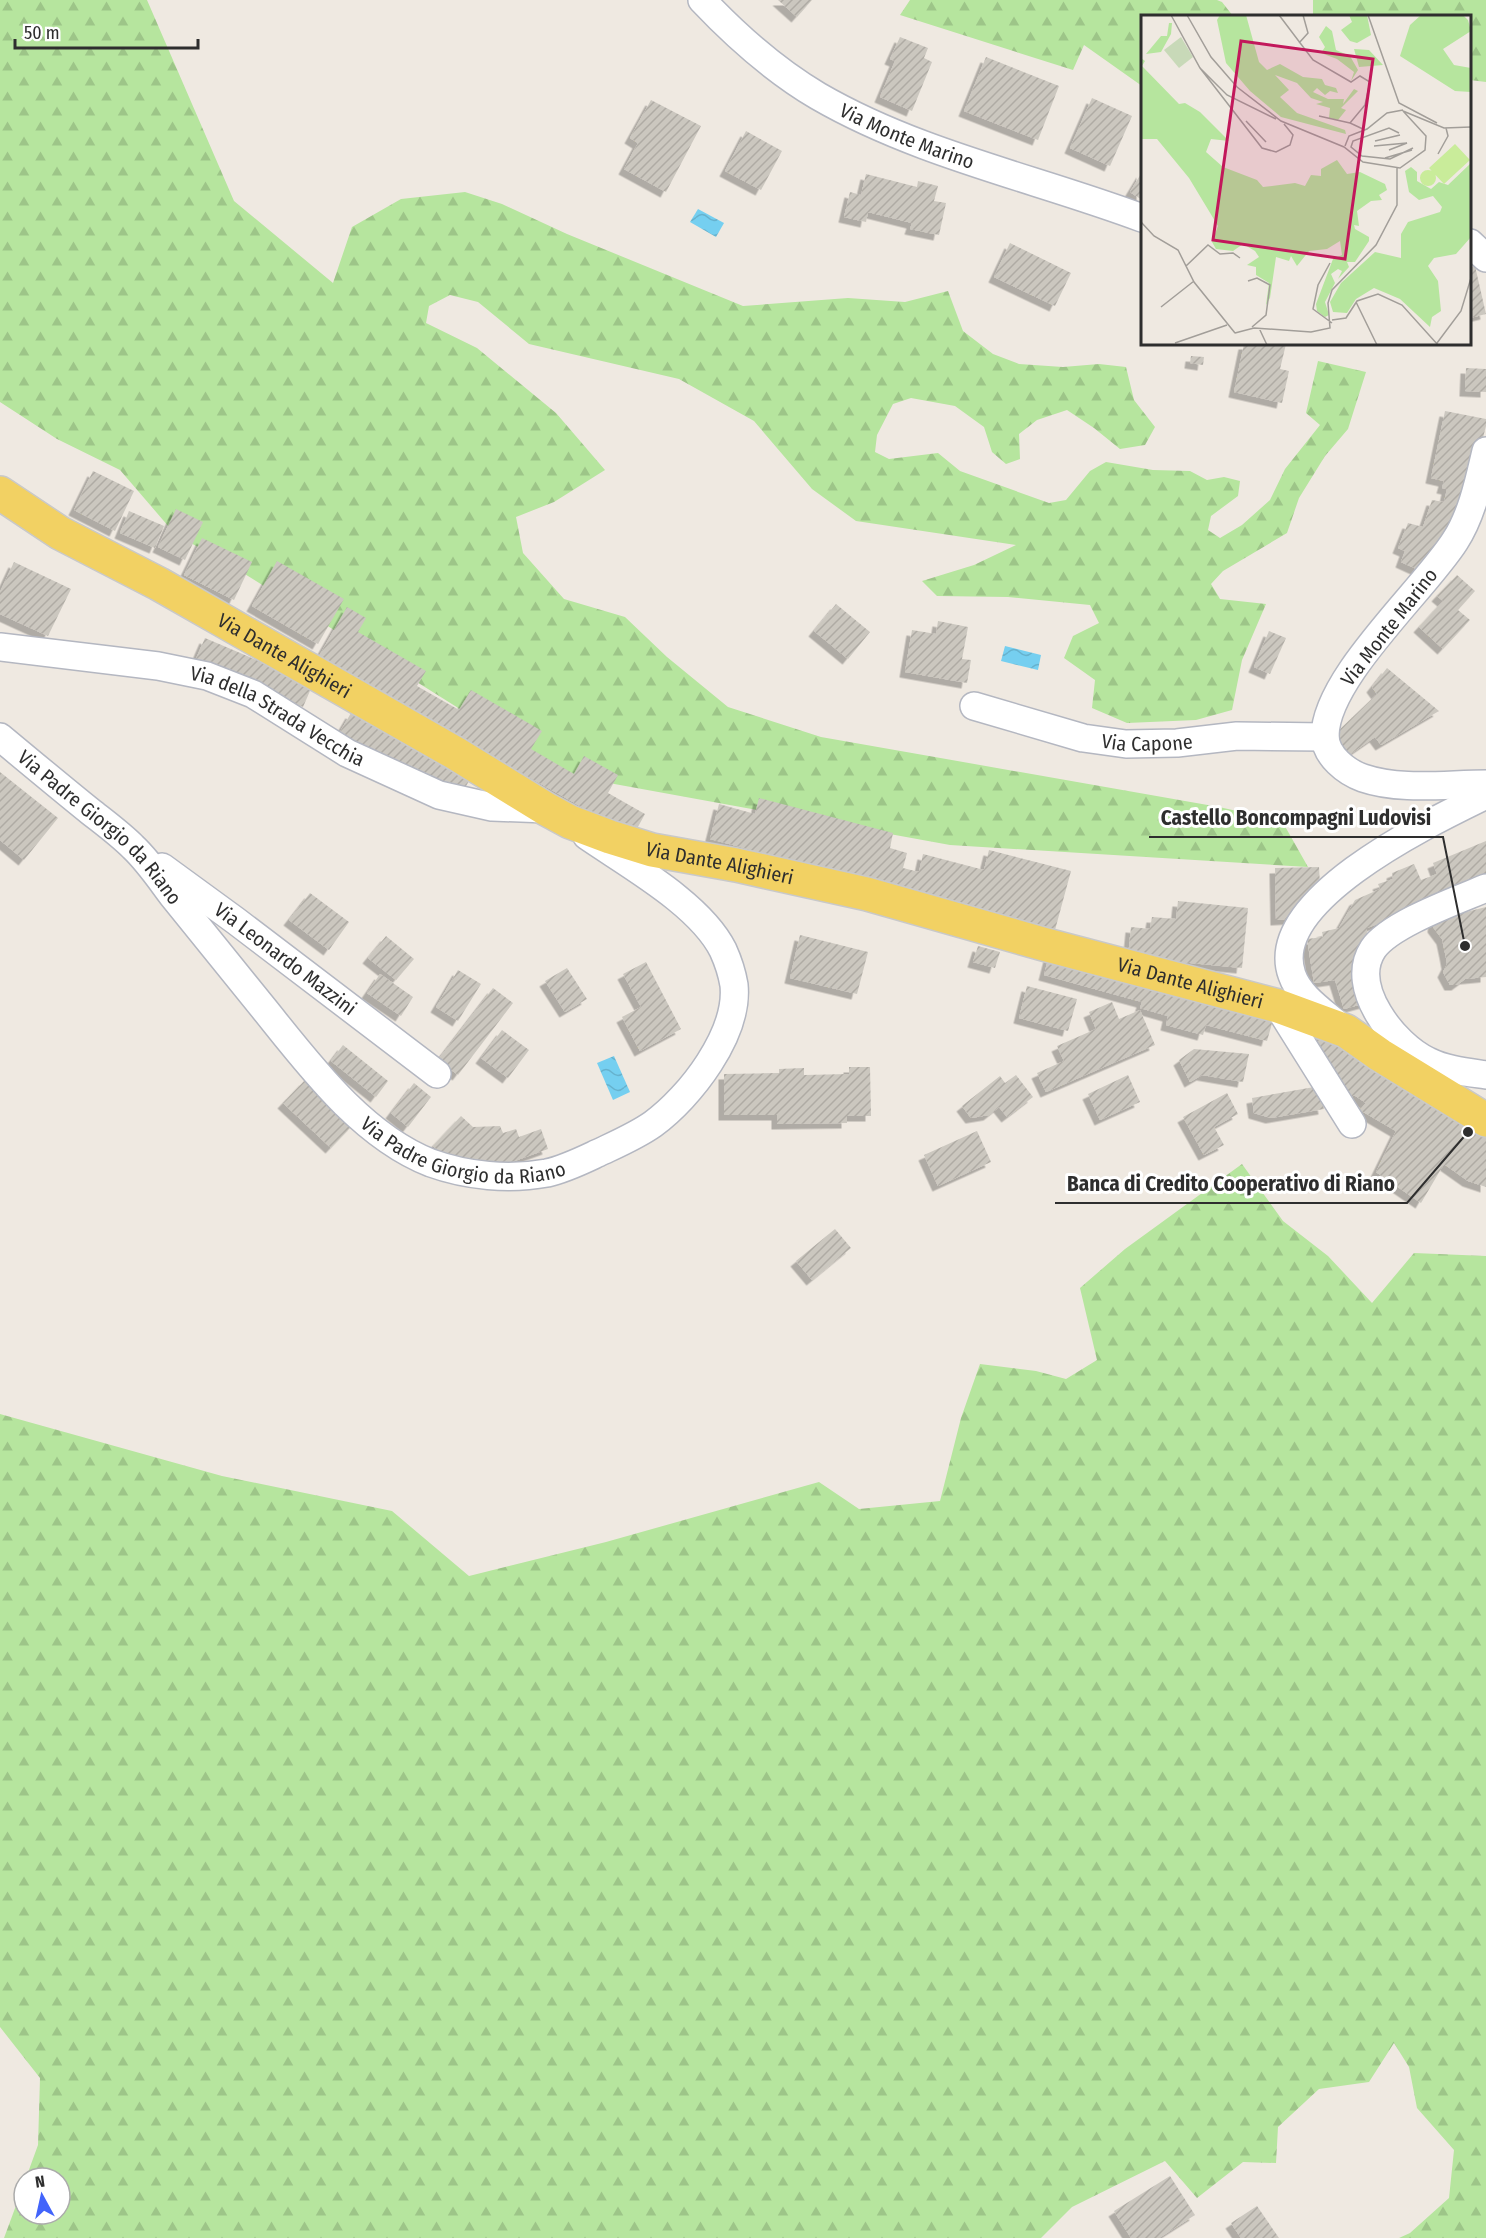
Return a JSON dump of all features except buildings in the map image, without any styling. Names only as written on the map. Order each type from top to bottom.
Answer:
[{"type":"main road","name":"Via Dante Alighieri","points":[[0,493],[60,532],[178,595],[455,753],[546,809],[593,831],[652,850],[736,865],[867,894],[1043,944],[1278,1006],[1346,1031],[1422,1066],[1486,1120]]},
{"type":"street","name":"Via Monte Marino","points":[[702,0],[754,51],[791,79],[839,108],[925,145],[1141,217]]},
{"type":"street","points":[[1471,244],[1486,258]]},
{"type":"street","name":"Via Monte Marino","points":[[1325,737],[1329,715],[1345,682],[1369,648],[1455,540],[1469,511],[1486,451]]},
{"type":"street","name":"Via della Strada Vecchia","points":[[0,647],[158,666],[207,676],[253,694],[347,753],[439,795],[492,807],[546,809]]},
{"type":"street","name":"Via Capone","points":[[974,706],[1083,738],[1126,744],[1177,743],[1238,736],[1325,737]]},
{"type":"street","name":"Via Padre Giorgio da Riano","points":[[0,737],[134,848],[302,1056],[345,1102],[379,1133],[402,1149],[445,1167],[468,1173],[495,1176],[550,1172],[573,1165],[638,1134],[667,1113],[690,1089],[710,1063],[731,1014],[734,993],[732,976],[717,939],[701,920],[663,888],[546,809]]},
{"type":"street","points":[[1325,737],[1326,746],[1334,758],[1345,769],[1364,778],[1409,785],[1486,784]]},
{"type":"street","points":[[1346,1031],[1302,993],[1294,981],[1289,961],[1293,938],[1299,925],[1309,911],[1340,879],[1360,865],[1486,795]]},
{"type":"street","name":"Via Leonardo Mazzini","points":[[134,848],[236,921],[437,1074]]},
{"type":"street","points":[[1486,888],[1392,931],[1377,944],[1368,958],[1367,979],[1370,993],[1380,1016],[1397,1040],[1422,1066],[1486,1075]]},
{"type":"street","points":[[1278,1006],[1352,1124]]},
{"type":"green space","points":[[0,0],[147,0],[234,201],[333,283],[352,227],[401,199],[465,192],[502,204],[567,234],[743,306],[848,298],[905,302],[948,291],[963,331],[993,354],[1019,364],[1063,367],[1099,364],[1126,367],[1134,400],[1155,427],[1145,445],[1120,449],[1067,410],[1037,420],[1019,434],[1020,459],[1006,464],[992,452],[984,427],[955,406],[911,398],[893,404],[877,435],[875,452],[889,459],[938,453],[960,471],[1049,503],[1066,500],[1090,471],[1106,462],[1153,470],[1190,471],[1207,480],[1224,477],[1240,481],[1238,496],[1211,516],[1208,530],[1220,538],[1242,525],[1270,500],[1285,469],[1320,425],[1306,413],[1318,361],[1366,372],[1348,429],[1325,456],[1299,498],[1287,533],[1223,571],[1211,584],[1220,599],[1266,604],[1242,660],[1232,710],[1196,720],[1127,723],[1092,708],[1095,680],[1064,658],[1073,636],[1099,623],[1090,605],[1008,597],[937,596],[922,581],[974,565],[1016,545],[856,521],[812,489],[754,421],[679,379],[529,344],[478,302],[450,295],[429,306],[426,323],[477,348],[556,413],[605,470],[554,502],[516,517],[523,553],[564,599],[625,617],[667,657],[728,707],[821,737],[1219,807],[1282,821],[1308,867],[950,845],[565,775],[240,571],[175,534],[120,470],[57,439],[0,402]]},
{"type":"green space","points":[[910,0],[1217,0],[1222,2],[1232,15],[1141,15],[1141,85],[1084,45],[1073,70],[900,15]]},
{"type":"green space","points":[[1313,0],[1486,0],[1486,82],[1471,80],[1471,15],[1313,15]]},
{"type":"green space","points":[[1242,1164],[1283,1221],[1328,1256],[1372,1303],[1414,1253],[1486,1256],[1486,2238],[1399,2238],[1410,2233],[1449,2198],[1454,2150],[1417,2108],[1409,2067],[1394,2043],[1369,2082],[1319,2089],[1278,2127],[1276,2163],[1243,2162],[1197,2198],[1165,2161],[1072,2207],[1041,2238],[4,2238],[12,2216],[12,2226],[72,2226],[72,2166],[30,2166],[38,2145],[40,2078],[0,2027],[0,1414],[222,1476],[392,1511],[469,1576],[606,1542],[819,1482],[859,1509],[940,1501],[961,1418],[980,1364],[1036,1371],[1066,1379],[1097,1360],[1080,1288],[1125,1249]]},
{"type":"water","points":[[698,209],[724,223],[716,237],[690,222]]},
{"type":"water","points":[[1005,646],[1041,655],[1038,670],[1001,661]]},
{"type":"water","points":[[614,1056],[630,1092],[613,1100],[597,1063]]},
{"type":"place","name":"Castello Boncompagni Ludovisi","points":[[1465,946]]},
{"type":"place","name":"Banca di Credito Cooperativo di Riano","points":[[1468,1132]]}]
